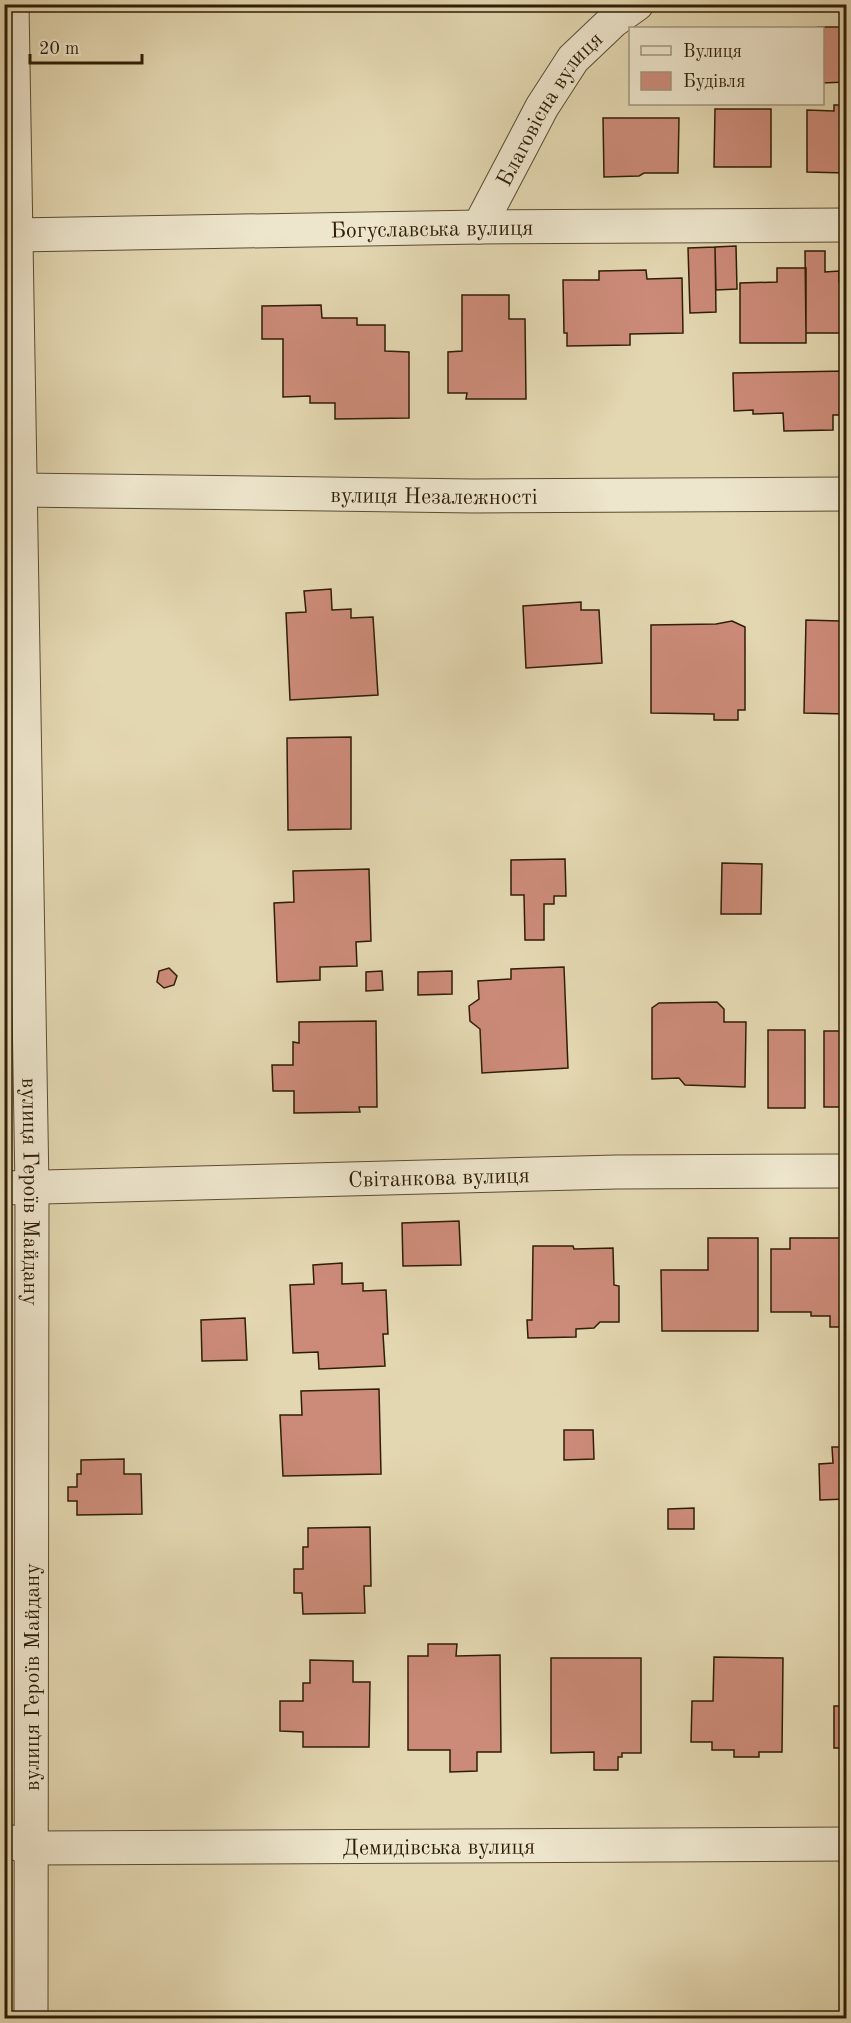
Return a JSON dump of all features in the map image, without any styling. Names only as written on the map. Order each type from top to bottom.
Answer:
[{"type":"street","name":"вулиця Героїв Майдану","points":[[12,4],[20,490],[13,533],[18,1188],[18,1844],[31,2019]]},
{"type":"street","name":"Благовісна вулиця","points":[[479,227],[542,107],[573,59],[636,4]]},
{"type":"street","name":"Богуславська вулиця","points":[[16,234],[479,227],[846,225]]},
{"type":"street","name":"вулиця Незалежності","points":[[20,490],[474,496],[846,494]]},
{"type":"street","name":"Світанкова вулиця","points":[[18,1188],[616,1172],[846,1171]]},
{"type":"street","name":"Демидівська вулиця","points":[[18,1844],[846,1844]]},
{"type":"building","points":[[840,17],[846,17],[846,82],[824,83],[824,27],[841,27]]},
{"type":"building","points":[[834,105],[846,105],[846,173],[807,172],[807,110],[834,111]]},
{"type":"building","points":[[715,109],[771,109],[771,167],[714,167]]},
{"type":"building","points":[[603,118],[679,118],[678,173],[644,173],[639,176],[604,177]]},
{"type":"building","points":[[736,246],[737,289],[716,290],[715,247]]},
{"type":"building","points":[[715,247],[716,312],[690,313],[688,248]]},
{"type":"building","points":[[805,251],[825,251],[825,272],[839,271],[839,282],[846,282],[846,333],[806,333]]},
{"type":"building","points":[[777,268],[806,268],[806,343],[740,343],[740,283],[777,282]]},
{"type":"building","points":[[646,270],[647,279],[682,278],[683,333],[630,334],[630,345],[567,346],[567,333],[564,333],[563,280],[599,280],[599,271]]},
{"type":"building","points":[[462,295],[509,295],[509,319],[525,319],[526,399],[466,399],[467,393],[448,393],[448,352],[462,351]]},
{"type":"building","points":[[321,305],[322,318],[357,318],[357,325],[385,325],[385,351],[409,352],[409,418],[335,419],[335,403],[310,403],[310,396],[283,397],[283,339],[262,339],[262,306]]},
{"type":"building","points":[[846,371],[846,415],[833,415],[833,430],[784,431],[783,413],[753,414],[753,410],[734,411],[733,373]]},
{"type":"building","points":[[331,589],[332,610],[351,609],[351,618],[373,617],[378,695],[290,700],[286,613],[306,612],[304,591]]},
{"type":"building","points":[[840,595],[846,595],[846,714],[804,713],[806,620],[840,621]]},
{"type":"building","points":[[581,602],[581,610],[599,610],[602,663],[526,668],[523,606]]},
{"type":"building","points":[[732,621],[745,627],[745,710],[738,710],[738,720],[714,720],[714,714],[651,713],[651,625],[716,624]]},
{"type":"building","points":[[351,737],[351,829],[288,830],[287,738]]},
{"type":"building","points":[[844,787],[846,787],[846,829]]},
{"type":"building","points":[[565,859],[566,896],[554,896],[554,904],[544,904],[544,940],[525,940],[524,895],[511,895],[511,860]]},
{"type":"building","points":[[722,863],[762,864],[761,914],[721,914]]},
{"type":"building","points":[[369,869],[371,941],[356,942],[357,966],[320,967],[320,980],[277,982],[274,903],[294,902],[293,871]]},
{"type":"building","points":[[564,967],[568,1068],[482,1073],[480,1029],[470,1021],[469,1006],[479,999],[478,981],[511,979],[511,969]]},
{"type":"building","points":[[169,968],[177,976],[174,985],[164,988],[157,982],[159,971]]},
{"type":"building","points":[[382,971],[383,990],[366,991],[366,972]]},
{"type":"building","points":[[452,971],[452,994],[418,995],[418,972]]},
{"type":"building","points":[[717,1002],[724,1009],[724,1022],[746,1022],[745,1087],[685,1085],[679,1078],[652,1079],[652,1008],[659,1003]]},
{"type":"building","points":[[376,1021],[377,1107],[359,1107],[360,1112],[294,1113],[294,1091],[273,1091],[272,1065],[293,1065],[293,1042],[299,1043],[299,1022]]},
{"type":"building","points":[[768,1030],[805,1030],[805,1108],[768,1108]]},
{"type":"building","points":[[824,1031],[846,1031],[846,1107],[824,1107]]},
{"type":"building","points":[[459,1221],[461,1265],[403,1266],[402,1223]]},
{"type":"building","points":[[708,1238],[758,1238],[758,1331],[662,1331],[661,1270],[708,1270]]},
{"type":"building","points":[[790,1238],[846,1238],[846,1327],[830,1327],[830,1316],[811,1316],[811,1312],[771,1312],[771,1249],[790,1249]]},
{"type":"building","points":[[533,1246],[573,1246],[574,1249],[613,1248],[614,1285],[619,1286],[619,1322],[600,1322],[594,1328],[576,1329],[576,1337],[528,1338],[527,1320],[532,1320]]},
{"type":"building","points":[[342,1263],[342,1284],[363,1283],[363,1291],[386,1290],[388,1334],[383,1334],[385,1366],[319,1369],[318,1352],[293,1353],[290,1285],[314,1284],[313,1265]]},
{"type":"building","points":[[245,1318],[247,1360],[202,1361],[201,1320]]},
{"type":"building","points":[[379,1389],[381,1474],[283,1476],[280,1415],[302,1415],[301,1391]]},
{"type":"building","points":[[564,1430],[593,1430],[594,1459],[564,1460]]},
{"type":"building","points":[[832,1447],[846,1447],[846,1499],[820,1500],[819,1464],[833,1463]]},
{"type":"building","points":[[124,1459],[124,1474],[141,1474],[142,1514],[77,1515],[77,1501],[68,1501],[68,1487],[77,1487],[77,1474],[81,1474],[81,1460]]},
{"type":"building","points":[[694,1508],[694,1529],[668,1529],[668,1509]]},
{"type":"building","points":[[370,1527],[371,1586],[364,1586],[365,1613],[303,1614],[302,1593],[294,1593],[294,1569],[303,1569],[303,1547],[308,1547],[308,1528]]},
{"type":"building","points":[[428,1644],[457,1644],[456,1656],[500,1655],[501,1752],[477,1752],[477,1771],[450,1772],[450,1750],[408,1750],[408,1656],[428,1656]]},
{"type":"building","points":[[714,1657],[783,1658],[782,1752],[759,1752],[759,1757],[734,1757],[734,1750],[712,1750],[712,1742],[691,1742],[692,1701],[713,1701]]},
{"type":"building","points":[[551,1658],[641,1658],[641,1753],[622,1753],[622,1757],[618,1757],[618,1770],[594,1770],[594,1752],[551,1753]]},
{"type":"building","points":[[310,1660],[353,1661],[353,1682],[370,1682],[369,1747],[303,1747],[303,1732],[280,1731],[280,1701],[303,1701],[303,1683],[310,1683]]},
{"type":"building","points":[[834,1706],[846,1706],[846,1748],[834,1748]]}]
